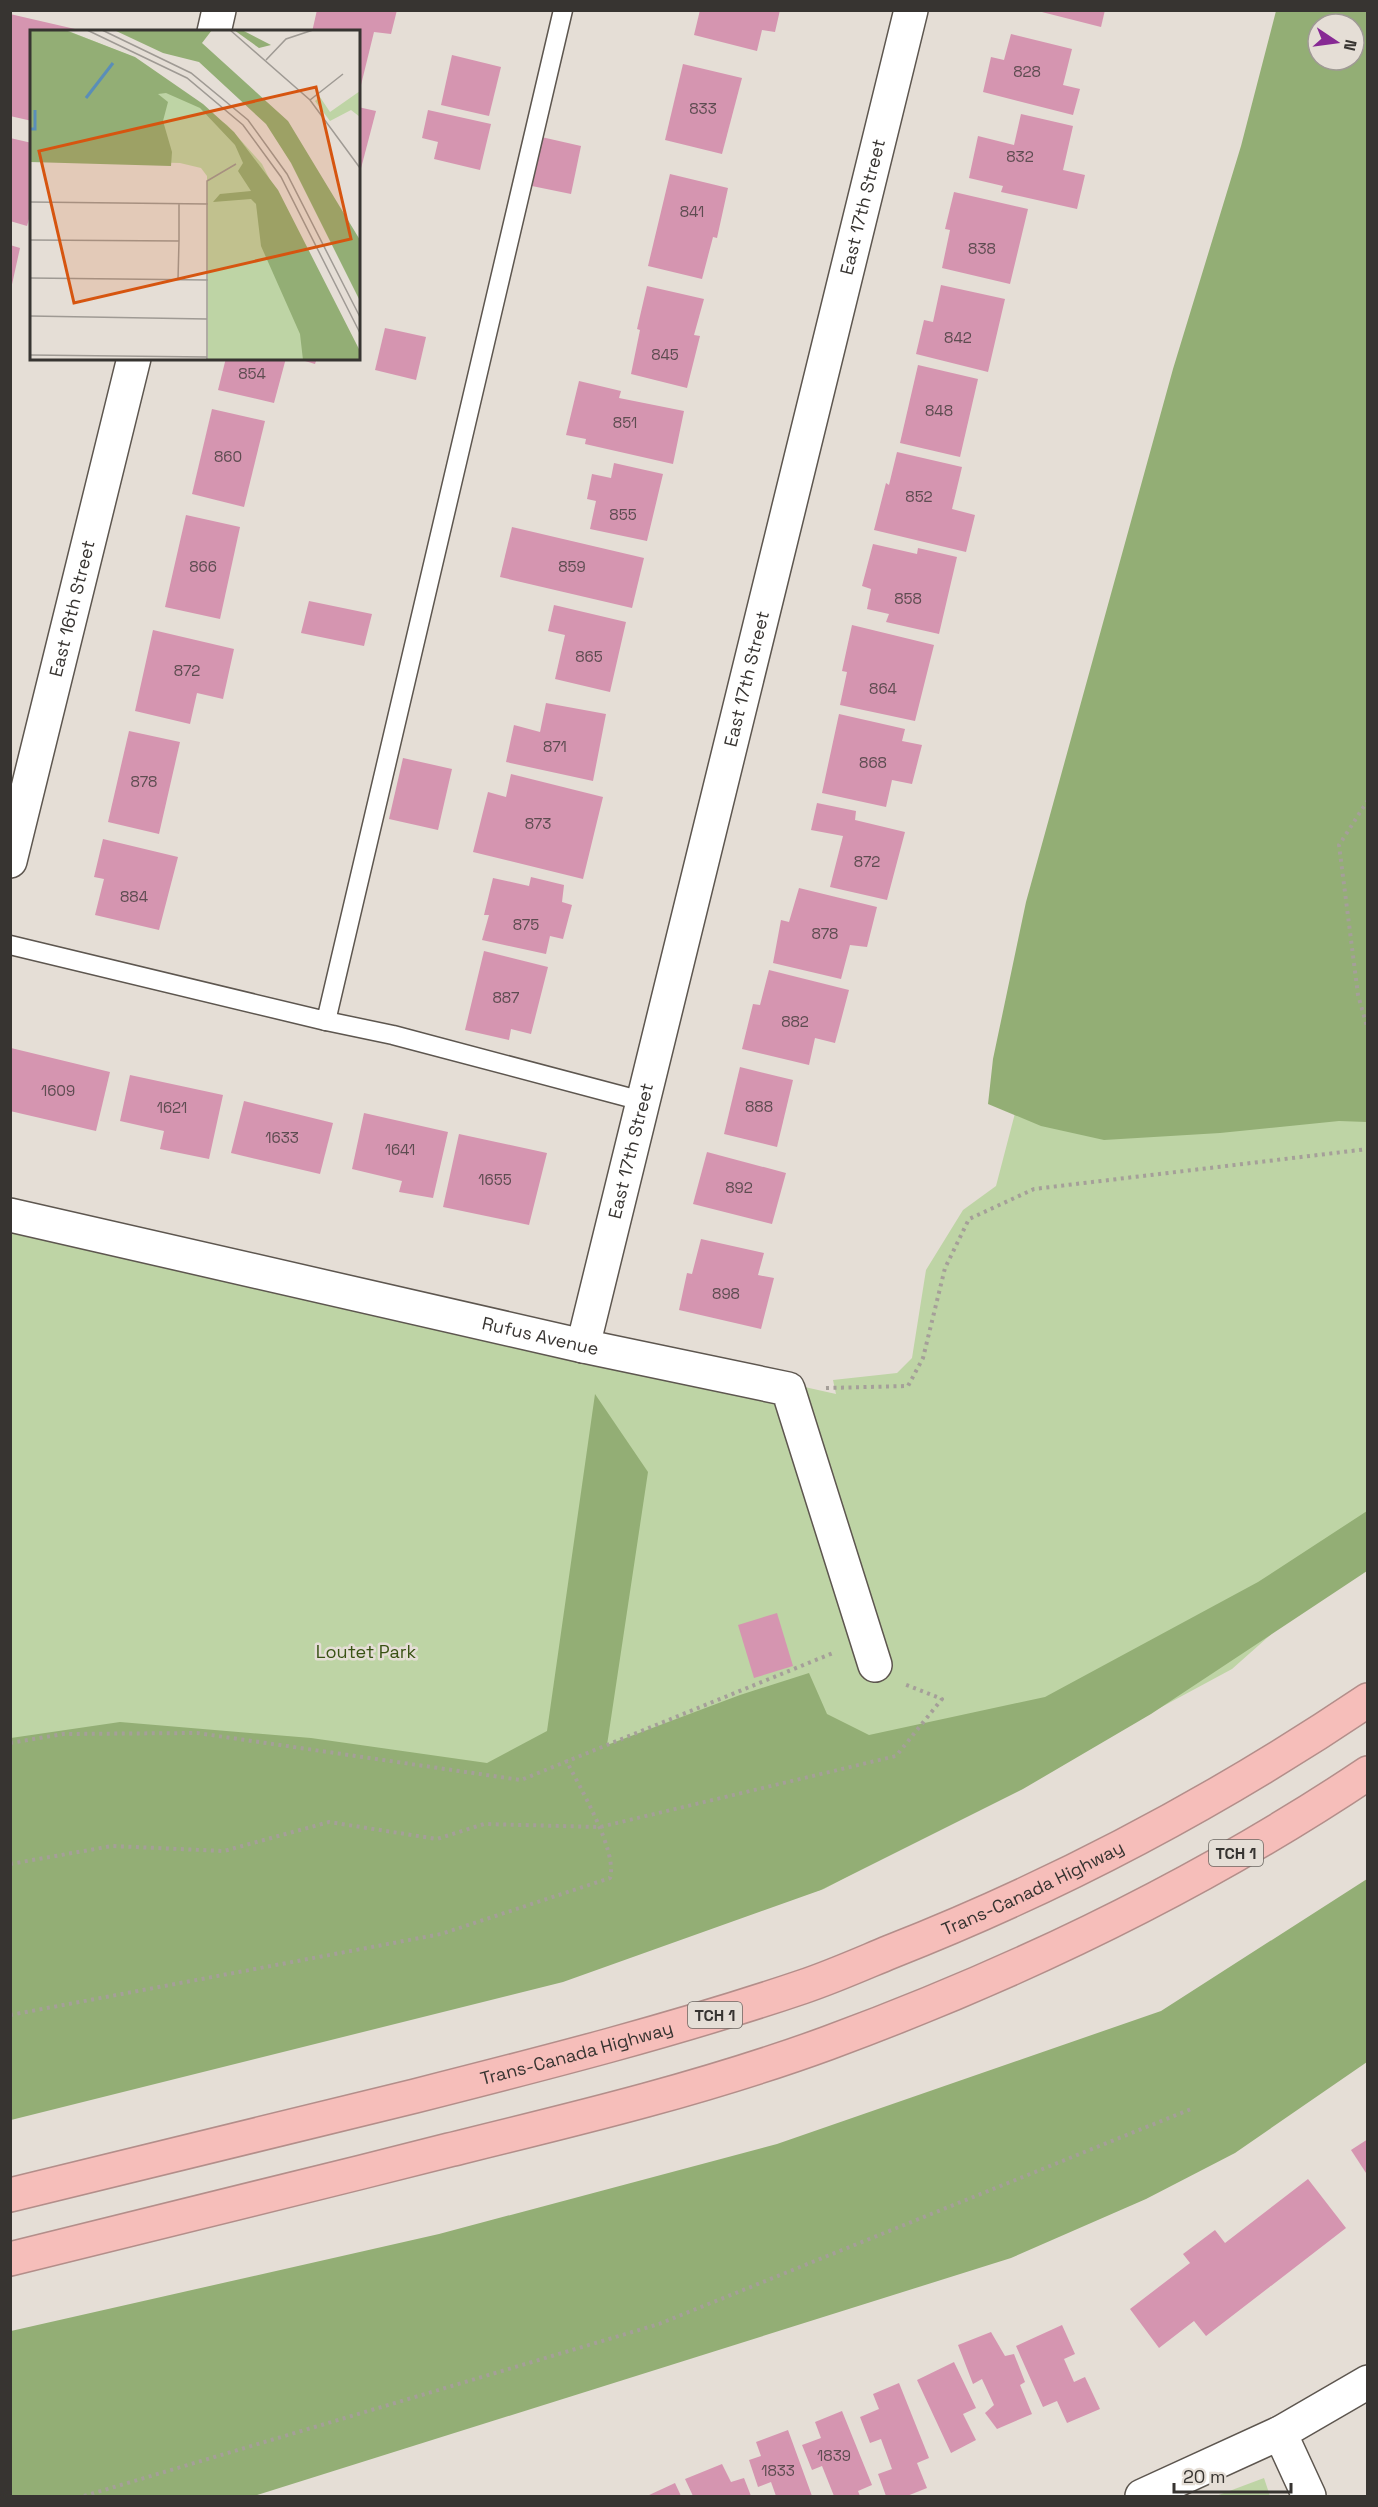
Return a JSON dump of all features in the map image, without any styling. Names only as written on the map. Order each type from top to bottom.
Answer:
[{"type":"highway","name":"Trans-Canada Highway","points":[[10,2195],[529,2067],[670,2029],[805,1986],[940,1932],[1072,1873],[1201,1803],[1309,1740],[1368,1700]]},
{"type":"highway","name":"TCH 1","points":[[10,2259],[544,2127],[688,2088],[826,2043],[964,1989],[1100,1926],[1231,1857],[1368,1773]]},
{"type":"street","points":[[214,30],[219,10]]},
{"type":"street","name":"East 17th Street","points":[[583,1346],[910,10]]},
{"type":"street","name":"East 16th Street","points":[[10,861],[134,360]]},
{"type":"street","name":"Rufus Avenue","points":[[10,1215],[583,1346],[788,1389]]},
{"type":"street","points":[[788,1389],[875,1665]]},
{"type":"street","points":[[1142,2496],[1280,2433],[1368,2382]]},
{"type":"street","points":[[1280,2433],[1310,2496]]},
{"type":"lane","points":[[326,1021],[563,10]]},
{"type":"lane","points":[[10,945],[393,1035],[642,1101]]},
{"type":"path","points":[[1368,800],[1339,845],[1358,995],[1368,1030]]},
{"type":"path","points":[[788,1389],[909,1386],[923,1358],[945,1268],[969,1219],[1034,1189],[1368,1149]]},
{"type":"path","points":[[10,1743],[63,1734],[197,1733],[521,1780],[847,1648],[909,1688],[942,1699],[896,1756],[600,1827],[484,1824],[437,1839],[329,1822],[224,1851],[112,1846],[10,1864]]},
{"type":"path","points":[[10,2015],[441,1934],[610,1878],[613,1869],[600,1827],[566,1760]]},
{"type":"path","points":[[84,2496],[659,2324],[1191,2109]]},
{"type":"green space","points":[[1276,11],[1367,11],[1367,1122],[1339,1121],[1220,1133],[1104,1140],[1041,1126],[988,1104],[993,1059],[1026,902],[1173,369],[1241,146]]},
{"type":"green space","name":"Loutet Park","points":[[1303,11],[1367,11],[1367,1549],[1232,1669],[824,1889],[300,2041],[11,2113],[10,1211],[836,1394],[833,1380],[897,1373],[912,1358],[926,1270],[963,1210],[996,1186]]},
{"type":"green space","points":[[595,1394],[648,1472],[607,1745],[740,1695],[809,1673],[827,1714],[869,1735],[1045,1697],[1258,1582],[1367,1511],[1367,1571],[1151,1714],[1023,1789],[821,1890],[563,1982],[11,2120],[11,1738],[120,1722],[311,1738],[487,1763],[547,1731]]},
{"type":"green space","points":[[1367,1879],[1367,2062],[1235,2153],[1146,2199],[1011,2258],[254,2496],[11,2496],[11,2331],[439,2234],[777,2144],[1161,2011]]},
{"type":"green space","points":[[1264,2478],[1270,2496],[1216,2496]]},
{"type":"building","points":[[317,10],[397,10],[391,34],[374,32],[361,85],[360,30],[312,30]]},
{"type":"building","points":[[700,10],[780,10],[775,32],[762,30],[757,51],[694,35]]},
{"type":"building","points":[[1034,10],[1105,10],[1101,27]]},
{"type":"building","points":[[10,14],[75,29],[30,30],[30,121],[10,116]]},
{"type":"building","points":[[1011,34],[1072,49],[1063,85],[1080,89],[1073,115],[983,92],[991,57],[1004,60]]},
{"type":"building","points":[[452,55],[501,67],[489,116],[441,105]]},
{"type":"building","points":[[683,64],[742,78],[722,154],[665,140]]},
{"type":"building","points":[[360,107],[376,111],[360,172]]},
{"type":"building","points":[[428,110],[491,124],[480,170],[434,159],[438,142],[422,138]]},
{"type":"building","points":[[1021,114],[1073,126],[1063,170],[1085,175],[1077,209],[1001,192],[1003,186],[969,178],[978,136],[1014,145]]},
{"type":"building","points":[[537,136],[581,146],[571,194],[527,185]]},
{"type":"building","points":[[10,138],[30,143],[30,216],[27,226],[10,221]]},
{"type":"building","points":[[670,174],[728,188],[717,238],[713,237],[702,279],[648,266]]},
{"type":"building","points":[[954,192],[1028,209],[1010,284],[942,268],[950,230],[945,229]]},
{"type":"building","points":[[10,245],[20,248],[11,289],[10,289]]},
{"type":"building","points":[[941,285],[1005,299],[988,372],[916,354],[924,320],[933,322]]},
{"type":"building","points":[[647,286],[704,299],[694,335],[700,336],[687,388],[631,374],[640,330],[637,329]]},
{"type":"building","points":[[385,328],[426,337],[416,380],[375,370]]},
{"type":"building","points":[[226,360],[285,360],[274,403],[218,390]]},
{"type":"building","points":[[302,360],[316,360],[315,364]]},
{"type":"building","points":[[918,365],[978,379],[960,457],[900,443]]},
{"type":"building","points":[[579,381],[621,391],[619,398],[684,411],[673,464],[585,444],[586,439],[566,435]]},
{"type":"building","points":[[212,409],[265,421],[244,507],[192,494]]},
{"type":"building","points":[[897,452],[962,467],[952,509],[975,515],[966,552],[874,530]]},
{"type":"building","points":[[614,463],[663,474],[647,541],[590,529],[596,501],[587,499],[592,474],[611,478]]},
{"type":"building","points":[[186,515],[240,527],[220,619],[165,607]]},
{"type":"building","points":[[512,527],[644,558],[632,608],[500,577]]},
{"type":"building","points":[[873,544],[917,554],[918,548],[957,557],[939,634],[886,622],[889,614],[867,609],[871,589],[862,586]]},
{"type":"building","points":[[309,601],[372,614],[364,646],[301,633]]},
{"type":"building","points":[[554,605],[626,622],[610,692],[555,679],[565,635],[548,631]]},
{"type":"building","points":[[852,625],[934,645],[915,721],[840,705],[847,672],[842,671]]},
{"type":"building","points":[[153,630],[234,649],[223,699],[197,693],[190,724],[135,711]]},
{"type":"building","points":[[546,703],[606,714],[593,781],[506,762],[514,725],[540,732]]},
{"type":"building","points":[[839,714],[905,729],[902,741],[922,745],[912,784],[892,780],[886,807],[822,793]]},
{"type":"building","points":[[129,731],[180,742],[159,834],[108,822]]},
{"type":"building","points":[[403,758],[452,769],[438,830],[389,819]]},
{"type":"building","points":[[511,774],[603,797],[583,879],[473,852],[488,792],[506,797]]},
{"type":"building","points":[[817,803],[856,811],[855,820],[905,832],[887,900],[830,887],[843,836],[811,830]]},
{"type":"building","points":[[103,839],[178,857],[159,930],[95,915],[104,879],[94,877]]},
{"type":"building","points":[[531,877],[564,885],[562,902],[572,905],[563,939],[550,936],[546,954],[482,940],[489,915],[484,915],[493,878],[529,886]]},
{"type":"building","points":[[799,888],[877,907],[867,947],[850,945],[841,979],[773,963],[781,920],[789,922]]},
{"type":"building","points":[[484,951],[548,967],[531,1034],[511,1029],[509,1040],[465,1030]]},
{"type":"building","points":[[769,970],[849,990],[835,1043],[815,1038],[809,1065],[742,1049],[753,1004],[760,1005]]},
{"type":"building","points":[[11,1048],[110,1072],[96,1131],[10,1111]]},
{"type":"building","points":[[740,1067],[793,1080],[777,1147],[724,1134]]},
{"type":"building","points":[[130,1075],[223,1095],[209,1159],[160,1149],[164,1131],[120,1121]]},
{"type":"building","points":[[244,1101],[333,1123],[320,1174],[231,1153]]},
{"type":"building","points":[[364,1113],[448,1132],[433,1198],[399,1192],[402,1181],[352,1169]]},
{"type":"building","points":[[459,1134],[547,1153],[529,1225],[443,1207]]},
{"type":"building","points":[[707,1152],[786,1173],[772,1224],[693,1204]]},
{"type":"building","points":[[701,1239],[764,1253],[758,1275],[774,1278],[761,1329],[679,1310],[687,1273],[692,1274]]},
{"type":"building","points":[[777,1613],[793,1666],[754,1678],[738,1625]]},
{"type":"building","points":[[1368,2139],[1368,2176],[1351,2150]]},
{"type":"building","points":[[1308,2179],[1346,2228],[1206,2336],[1194,2321],[1159,2348],[1130,2309],[1190,2263],[1183,2254],[1215,2230],[1225,2243]]},
{"type":"building","points":[[1062,2325],[1075,2354],[1064,2359],[1074,2382],[1085,2377],[1100,2409],[1067,2423],[1057,2401],[1043,2407],[1016,2346]]},
{"type":"building","points":[[991,2332],[1005,2356],[1014,2354],[1025,2382],[1020,2385],[1032,2414],[997,2429],[985,2413],[994,2405],[982,2379],[973,2384],[958,2345]]},
{"type":"building","points":[[954,2362],[976,2408],[963,2414],[976,2440],[951,2453],[917,2380]]},
{"type":"building","points":[[899,2383],[929,2458],[917,2463],[927,2488],[907,2496],[886,2496],[878,2474],[892,2469],[881,2439],[870,2443],[860,2417],[879,2409],[873,2394]]},
{"type":"building","points":[[842,2411],[872,2485],[858,2491],[860,2496],[834,2496],[822,2466],[812,2470],[802,2445],[821,2438],[815,2422]]},
{"type":"building","points":[[788,2430],[812,2496],[776,2496],[771,2482],[758,2487],[749,2460],[761,2456],[756,2442]]},
{"type":"building","points":[[722,2464],[731,2482],[744,2478],[751,2496],[693,2496],[685,2479]]},
{"type":"building","points":[[675,2483],[681,2496],[647,2496]]}]
